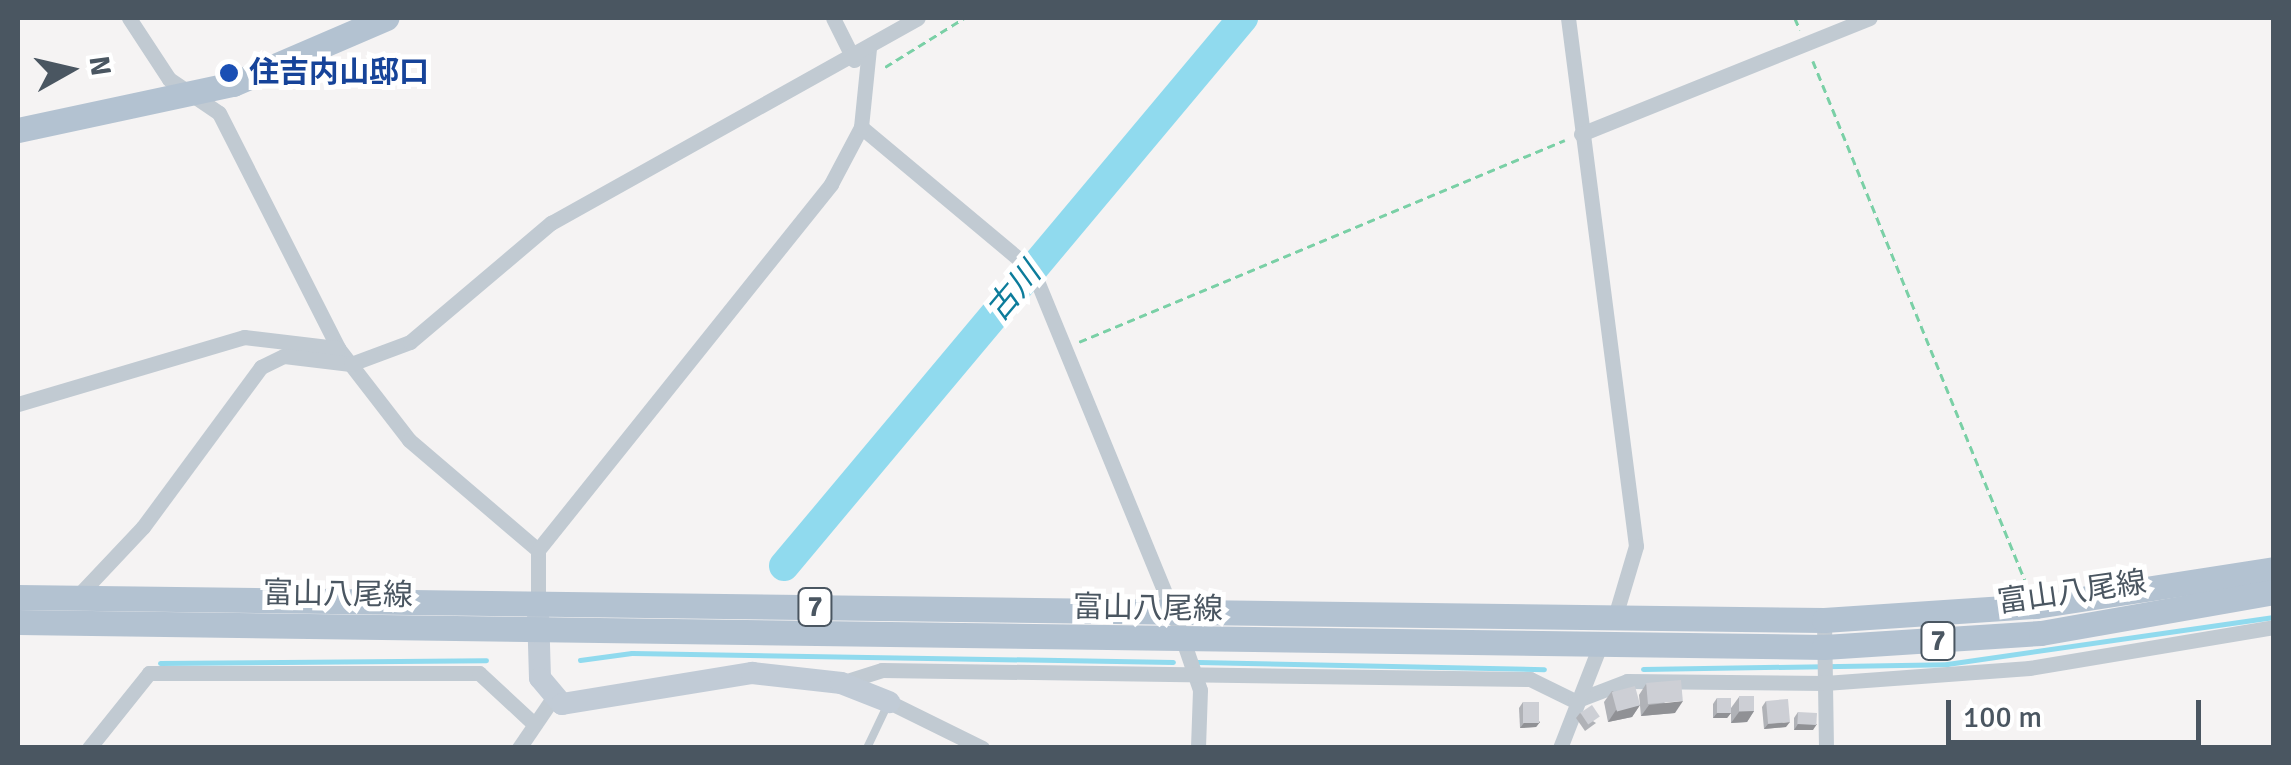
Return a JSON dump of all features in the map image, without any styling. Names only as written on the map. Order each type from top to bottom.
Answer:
[{"type":"main road","points":[[18,130],[192,94],[279,68],[386,18]]},
{"type":"main road","name":"富山八尾線","points":[[18,597],[1613,622],[1824,620],[2036,606],[2274,569]]},
{"type":"main road","name":"富山八尾線","points":[[18,622],[1181,642],[1824,647],[2042,634],[2274,592]]},
{"type":"street","points":[[128,18],[169,79],[219,113],[338,348],[409,440],[538,550]]},
{"type":"street","points":[[832,18],[854,60]]},
{"type":"street","points":[[77,597],[143,527],[261,368],[284,356],[351,364],[410,342],[572,210],[854,60],[918,18]]},
{"type":"street","points":[[1560,748],[1574,701],[1613,622],[1636,546],[1568,18]]},
{"type":"street","points":[[1580,134],[1870,18]]},
{"type":"street","points":[[869,48],[870,74],[860,127],[831,184],[538,550],[540,678],[553,698],[580,707],[752,673],[841,683],[982,748]]},
{"type":"street","points":[[860,127],[1033,271],[1174,614],[1194,677],[1198,748]]},
{"type":"street","points":[[18,404],[244,337],[338,348]]},
{"type":"street","points":[[1824,620],[1826,748]]},
{"type":"street","points":[[841,683],[882,670],[1530,679],[1574,701],[1627,681],[1825,683],[2029,668],[2274,627]]},
{"type":"street","points":[[89,748],[148,672],[479,673],[532,722]]},
{"type":"street","points":[[522,747],[532,722],[553,698]]},
{"type":"lane","points":[[867,748],[889,702]]},
{"type":"path","points":[[870,74],[964,18]]},
{"type":"path","points":[[1795,18],[2036,606]]},
{"type":"path","points":[[1066,348],[1580,134]]},
{"type":"building","points":[[1681,680],[1683,701],[1648,704],[1646,683]]},
{"type":"building","points":[[1635,686],[1640,705],[1617,712],[1612,692]]},
{"type":"building","points":[[1739,696],[1754,696],[1754,711],[1739,711]]},
{"type":"building","points":[[1717,698],[1731,698],[1731,713],[1717,713]]},
{"type":"building","points":[[1788,699],[1790,722],[1768,724],[1766,701]]},
{"type":"building","points":[[1523,702],[1539,702],[1539,723],[1523,723]]},
{"type":"building","points":[[1592,705],[1600,717],[1588,724],[1580,713]]},
{"type":"building","points":[[1798,712],[1817,713],[1816,725],[1797,724]]},
{"type":"waterway","name":"古川","points":[[784,566],[1243,18]]},
{"type":"waterway","points":[[1643,669],[1947,664],[2274,617]]},
{"type":"waterway","points":[[580,660],[632,653],[1173,662]]},
{"type":"waterway","points":[[160,663],[486,660]]},
{"type":"waterway","points":[[1198,662],[1544,669]]},
{"type":"place","name":"住吉内山邸口","points":[[229,73]]}]
